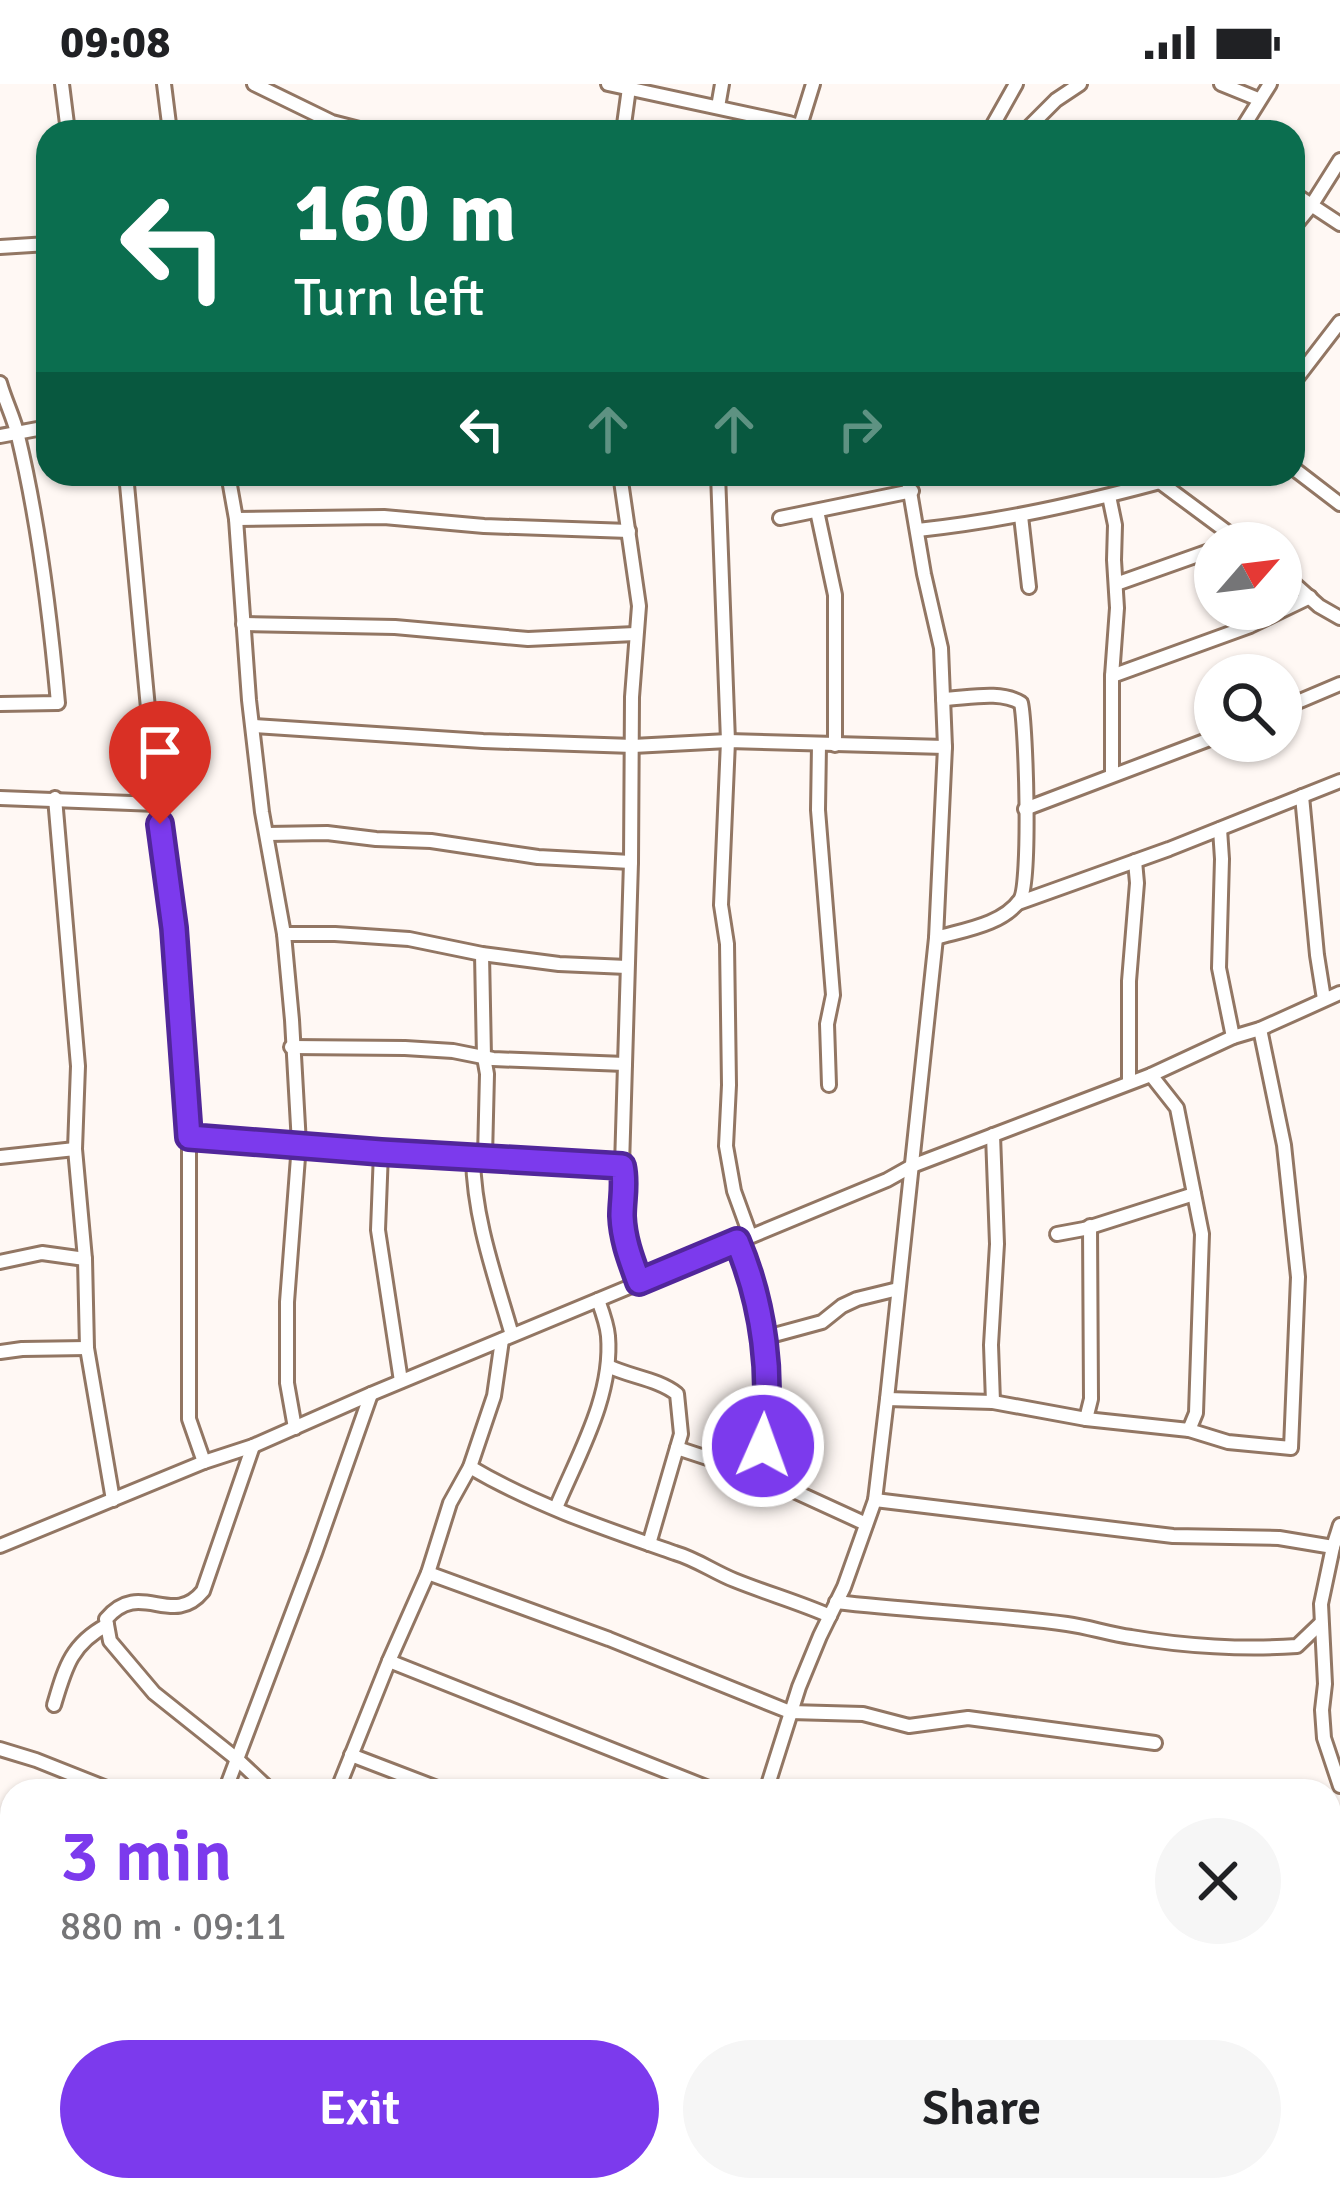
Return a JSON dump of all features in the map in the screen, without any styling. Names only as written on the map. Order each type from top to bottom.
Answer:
[{"type":"street","points":[[62,84],[66,120]]},
{"type":"street","points":[[164,84],[168,120]]},
{"type":"street","points":[[254,84],[318,120]]},
{"type":"street","points":[[608,84],[774,120]]},
{"type":"street","points":[[718,107],[722,84]]},
{"type":"street","points":[[802,120],[813,84]]},
{"type":"street","points":[[996,120],[1016,84]]},
{"type":"street","points":[[1036,120],[1080,84]]},
{"type":"street","points":[[1221,84],[1258,99]]},
{"type":"street","points":[[1247,120],[1270,84]]},
{"type":"street","points":[[625,120],[629,88]]},
{"type":"street","points":[[1305,213],[1340,160]]},
{"type":"street","points":[[1305,202],[1340,224]]},
{"type":"street","points":[[0,248],[36,245]]},
{"type":"street","points":[[1305,367],[1340,322]]},
{"type":"street","points":[[0,383],[18,432],[50,616],[58,703],[0,704]]},
{"type":"street","points":[[0,436],[36,430]]},
{"type":"street","points":[[1305,477],[1335,500],[1340,482]]},
{"type":"street","points":[[127,486],[157,804],[174,928],[189,1137],[189,1419],[205,1462]]},
{"type":"street","points":[[230,486],[262,812],[284,934],[292,1020],[298,1144],[287,1302],[287,1382],[295,1428]]},
{"type":"street","points":[[622,486],[639,606],[622,1216],[625,1243],[639,1282]]},
{"type":"street","points":[[718,486],[728,741],[721,905],[727,944],[726,1146],[762,1317],[767,1418],[760,1475]]},
{"type":"street","points":[[770,1779],[790,1712],[875,1500],[887,1399],[936,938],[945,747],[941,648],[911,486]]},
{"type":"street","points":[[917,530],[1021,516],[1134,486]]},
{"type":"street","points":[[1164,486],[1210,522]]},
{"type":"street","points":[[780,518],[912,490]]},
{"type":"street","points":[[1109,496],[1115,525],[1116,584],[1112,774]]},
{"type":"street","points":[[817,511],[835,595],[835,745]]},
{"type":"street","points":[[1021,516],[1029,587]]},
{"type":"street","points":[[236,519],[384,517],[440,524],[629,531]]},
{"type":"street","points":[[1116,584],[1194,556]]},
{"type":"street","points":[[1302,590],[1340,618]]},
{"type":"street","points":[[1112,676],[1250,626],[1310,597]]},
{"type":"street","points":[[243,624],[395,627],[528,639],[635,634]]},
{"type":"street","points":[[1302,700],[1340,684]]},
{"type":"street","points":[[943,699],[1004,696],[1021,703],[1027,860],[1025,890],[1018,903]]},
{"type":"street","points":[[254,726],[633,746],[728,741],[945,747]]},
{"type":"street","points":[[819,745],[818,810],[833,994],[827,1024],[829,1085]]},
{"type":"street","points":[[1025,809],[1194,745]]},
{"type":"street","points":[[936,938],[993,922],[1018,903],[1340,781]]},
{"type":"street","points":[[1302,796],[1324,1000]]},
{"type":"street","points":[[0,798],[157,804]]},
{"type":"street","points":[[55,798],[78,1066],[75,1149],[87,1348],[113,1500]]},
{"type":"street","points":[[1220,829],[1219,968],[1233,1037]]},
{"type":"street","points":[[267,834],[327,832],[538,857],[631,862]]},
{"type":"street","points":[[1129,1082],[1135,862]]},
{"type":"street","points":[[284,934],[409,939],[482,954],[627,968]]},
{"type":"street","points":[[342,1779],[428,1573],[450,1504],[470,1467],[494,1396],[507,1337],[473,1186],[487,1074],[482,954]]},
{"type":"street","points":[[0,1546],[253,1446],[912,1166],[1151,1075],[1340,994]]},
{"type":"street","points":[[887,1399],[993,1402],[1086,1419],[1190,1430],[1228,1442],[1292,1447],[1298,1277],[1284,1145],[1260,1029]]},
{"type":"street","points":[[291,1047],[406,1048],[564,1064],[625,1064]]},
{"type":"street","points":[[1151,1075],[1178,1108],[1202,1234],[1196,1413],[1190,1430]]},
{"type":"street","points":[[993,1135],[997,1244],[993,1402]]},
{"type":"street","points":[[189,1137],[622,1166]]},
{"type":"street","points":[[0,1157],[75,1149]]},
{"type":"street","points":[[381,1152],[378,1230],[401,1381]]},
{"type":"street","points":[[1057,1234],[1194,1194]]},
{"type":"street","points":[[1086,1419],[1091,1399],[1090,1226]]},
{"type":"street","points":[[0,1262],[42,1253],[85,1258]]},
{"type":"street","points":[[763,1338],[822,1322],[857,1299],[898,1289]]},
{"type":"street","points":[[556,1508],[598,1406],[608,1366],[608,1332],[598,1300]]},
{"type":"street","points":[[0,1352],[87,1348]]},
{"type":"street","points":[[608,1366],[633,1378],[655,1381],[677,1394],[681,1434],[650,1544]]},
{"type":"street","points":[[230,1779],[370,1394]]},
{"type":"street","points":[[253,1446],[203,1591],[178,1606],[123,1603],[106,1619],[110,1641],[154,1694],[258,1779]]},
{"type":"street","points":[[677,1448],[760,1475],[866,1525]]},
{"type":"street","points":[[470,1467],[516,1492],[830,1616]]},
{"type":"street","points":[[875,1500],[1173,1536],[1279,1538],[1333,1547]]},
{"type":"street","points":[[1338,1779],[1324,1738],[1320,1624],[1333,1579],[1333,1547],[1340,1525]]},
{"type":"street","points":[[428,1573],[790,1712],[862,1714],[910,1726],[968,1718],[1155,1743]]},
{"type":"street","points":[[836,1602],[1009,1616],[1131,1637],[1261,1649],[1298,1646],[1320,1624]]},
{"type":"street","points":[[54,1705],[77,1647],[107,1625]]},
{"type":"street","points":[[388,1661],[686,1779]]},
{"type":"street","points":[[0,1749],[84,1779]]},
{"type":"street","points":[[351,1755],[414,1779]]},
{"type":"route","points":[[160,824],[174,928],[189,1137],[622,1166],[625,1243],[639,1282],[737,1241],[762,1317],[767,1418],[763,1446]]}]
